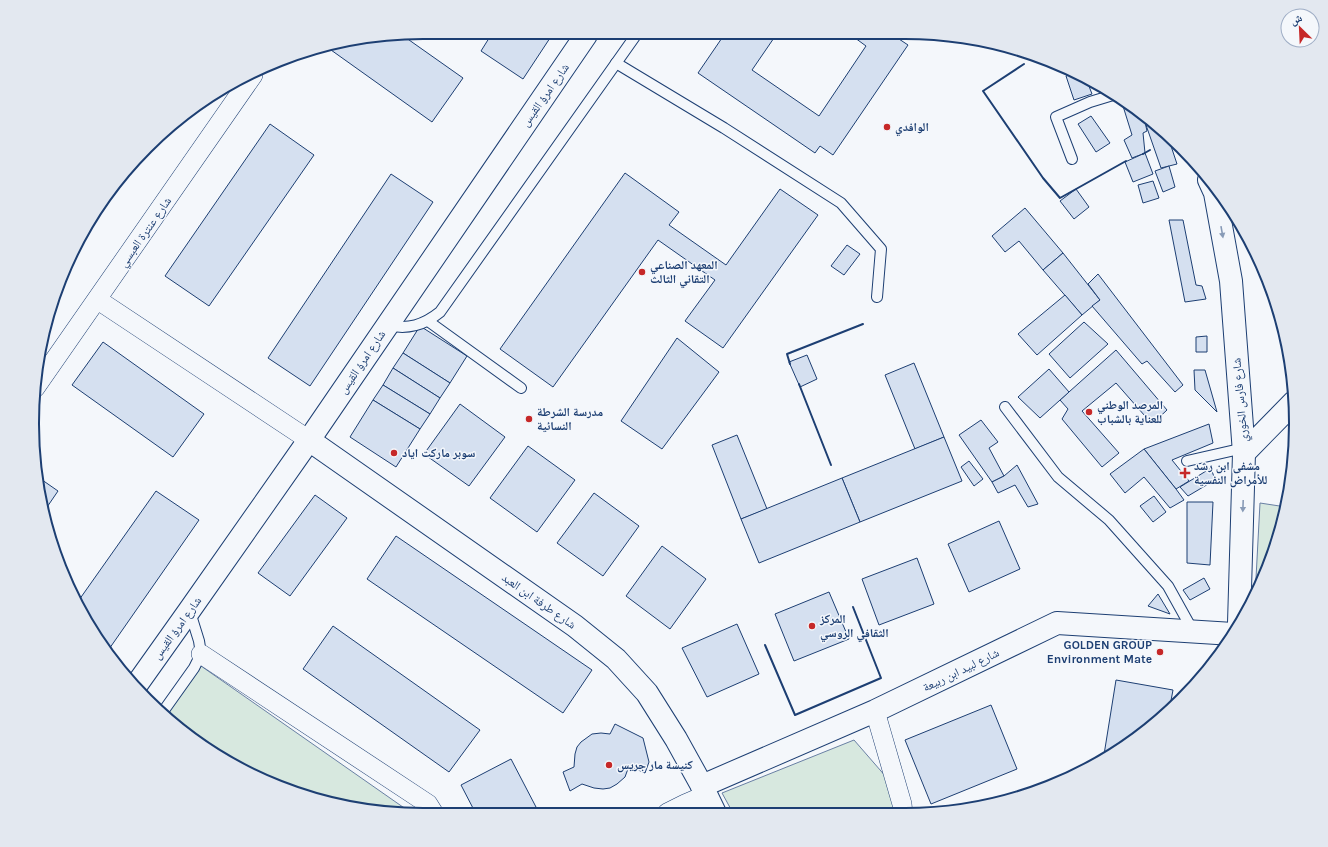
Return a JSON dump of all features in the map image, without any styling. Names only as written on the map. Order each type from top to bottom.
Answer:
[{"type":"street","name":"شارع امرؤ القيس","points":[[139,682],[190,612],[309,440],[583,39]]},
{"type":"street","name":"شارع عنترة العبسي","points":[[42,379],[98,300],[249,81]]},
{"type":"street","name":"شارع فارس الخوري","points":[[1216,198],[1231,281],[1244,450],[1239,612]]},
{"type":"street","points":[[98,300],[309,440]]},
{"type":"street","points":[[1244,450],[1288,407]]},
{"type":"street","name":"شارع طرفة ابن العبد","points":[[309,440],[575,626],[616,659],[647,693],[676,739],[708,798]]},
{"type":"street","name":"شارع لبيد ابن ربيعة","points":[[708,798],[876,712],[1057,623],[1226,633]]},
{"type":"street","points":[[201,654],[428,804],[430,808]]},
{"type":"street","points":[[876,712],[902,808]]},
{"type":"street","points":[[676,808],[684,804],[708,798]]},
{"type":"lane","points":[[387,325],[406,328],[416,326],[428,321],[440,312],[633,39]]},
{"type":"lane","points":[[616,63],[724,128],[841,203],[881,250],[877,297]]},
{"type":"lane","points":[[1072,159],[1056,117],[1090,102],[1106,97]]},
{"type":"lane","points":[[428,321],[521,388]]},
{"type":"lane","points":[[1005,406],[1058,477],[1109,520],[1168,586],[1193,631]]},
{"type":"lane","points":[[1187,461],[1244,450]]},
{"type":"lane","points":[[165,708],[194,668],[201,654],[199,641],[190,612]]},
{"type":"shaded area","points":[[1260,503],[1280,506],[1269,547],[1256,580]]},
{"type":"shaded area","points":[[201,666],[403,807],[348,801],[300,788],[276,779],[231,756],[210,743],[189,729],[169,712]]},
{"type":"shaded area","points":[[854,740],[894,786],[896,808],[730,808],[722,793]]},
{"type":"building","points":[[488,39],[549,39],[523,79],[481,51]]},
{"type":"building","points":[[721,39],[773,39],[752,70],[819,116],[866,46],[856,39],[899,39],[908,45],[833,155],[820,146],[815,153],[698,73]]},
{"type":"building","points":[[409,40],[463,78],[432,122],[331,50],[373,42]]},
{"type":"building","points":[[1066,76],[1089,87],[1092,94],[1074,100]]},
{"type":"building","points":[[1124,108],[1145,123],[1147,131],[1143,133],[1145,153],[1132,158],[1124,140],[1132,135]]},
{"type":"building","points":[[1091,116],[1110,143],[1096,152],[1078,124]]},
{"type":"building","points":[[270,124],[314,155],[209,306],[165,276]]},
{"type":"building","points":[[1146,125],[1172,148],[1177,164],[1161,168]]},
{"type":"building","points":[[1145,153],[1153,174],[1133,182],[1125,162]]},
{"type":"building","points":[[1169,166],[1175,187],[1163,192],[1155,171]]},
{"type":"building","points":[[625,173],[679,212],[669,225],[726,265],[780,189],[818,215],[723,348],[685,321],[715,280],[658,240],[553,387],[500,349]]},
{"type":"building","points":[[391,174],[433,202],[310,386],[268,358]]},
{"type":"building","points":[[1153,181],[1159,198],[1143,203],[1138,185]]},
{"type":"building","points":[[1076,189],[1089,207],[1074,219],[1060,201]]},
{"type":"building","points":[[1025,208],[1063,253],[1043,270],[1019,241],[1005,252],[992,236]]},
{"type":"building","points":[[1169,220],[1183,220],[1196,285],[1202,286],[1206,299],[1185,302]]},
{"type":"building","points":[[847,245],[860,254],[844,275],[831,266]]},
{"type":"building","points":[[1063,253],[1100,300],[1082,315],[1043,270]]},
{"type":"building","points":[[1098,274],[1183,385],[1175,392],[1147,361],[1142,364],[1092,306],[1100,300],[1088,284]]},
{"type":"building","points":[[1065,295],[1082,315],[1037,355],[1018,334]]},
{"type":"building","points":[[1084,322],[1108,344],[1070,378],[1049,354]]},
{"type":"building","points":[[420,326],[467,356],[450,383],[403,353]]},
{"type":"building","points":[[1207,336],[1207,352],[1196,352],[1196,337]]},
{"type":"building","points":[[677,338],[719,372],[662,449],[621,421]]},
{"type":"building","points":[[103,342],[204,414],[173,457],[72,385]]},
{"type":"building","points":[[1116,350],[1167,410],[1152,424],[1116,383],[1082,411],[1119,453],[1102,467],[1062,419],[1068,409],[1060,400]]},
{"type":"building","points":[[403,353],[450,383],[440,398],[393,368]]},
{"type":"building","points":[[807,355],[817,379],[800,387],[789,362]]},
{"type":"building","points":[[914,363],[944,437],[915,449],[885,375]]},
{"type":"building","points":[[393,368],[440,398],[430,414],[383,385]]},
{"type":"building","points":[[1049,369],[1069,392],[1040,418],[1018,397]]},
{"type":"building","points":[[1194,370],[1205,370],[1217,412],[1195,390]]},
{"type":"building","points":[[383,385],[430,414],[420,429],[373,400]]},
{"type":"building","points":[[373,400],[420,429],[396,467],[350,437]]},
{"type":"building","points":[[460,404],[505,437],[469,486],[424,454]]},
{"type":"building","points":[[981,420],[998,442],[989,448],[1004,476],[992,482],[959,435]]},
{"type":"building","points":[[1209,424],[1213,443],[1172,460],[1189,481],[1176,489],[1144,449]]},
{"type":"building","points":[[737,435],[767,509],[741,519],[712,445]]},
{"type":"building","points":[[944,437],[962,481],[860,522],[842,478]]},
{"type":"building","points":[[528,446],[575,480],[537,532],[490,498]]},
{"type":"building","points":[[1144,449],[1184,500],[1170,508],[1144,477],[1125,493],[1110,474]]},
{"type":"building","points":[[969,461],[983,479],[974,486],[961,467]]},
{"type":"building","points":[[1017,465],[1038,504],[1028,507],[1015,485],[998,493],[992,482],[1004,476]]},
{"type":"building","points":[[1211,468],[1215,480],[1188,496],[1180,487]]},
{"type":"building","points":[[842,478],[860,522],[759,563],[741,519]]},
{"type":"building","points":[[43,481],[58,491],[48,506]]},
{"type":"building","points":[[156,491],[199,520],[111,647],[81,597]]},
{"type":"building","points":[[594,493],[639,526],[603,576],[557,543]]},
{"type":"building","points":[[315,495],[347,518],[290,596],[258,573]]},
{"type":"building","points":[[1154,496],[1166,512],[1153,522],[1140,506]]},
{"type":"building","points":[[1187,502],[1213,502],[1210,565],[1187,563]]},
{"type":"building","points":[[999,521],[1020,569],[969,592],[948,544]]},
{"type":"building","points":[[396,536],[592,670],[563,713],[367,579]]},
{"type":"building","points":[[662,546],[706,579],[670,629],[626,596]]},
{"type":"building","points":[[917,558],[934,604],[879,625],[862,579]]},
{"type":"building","points":[[1204,578],[1210,589],[1190,600],[1183,590]]},
{"type":"building","name":"المركز الثقافي الروسي","points":[[829,592],[849,639],[794,661],[775,614]]},
{"type":"building","points":[[1158,594],[1170,614],[1148,606]]},
{"type":"building","points":[[737,624],[759,674],[707,697],[682,648]]},
{"type":"building","points":[[333,626],[480,730],[449,772],[303,669]]},
{"type":"building","points":[[1116,680],[1173,690],[1171,700],[1158,713],[1139,729],[1105,751]]},
{"type":"building","points":[[991,705],[1017,769],[931,804],[905,740]]},
{"type":"building","points":[[615,724],[643,738],[649,762],[645,773],[629,766],[625,777],[610,788],[594,788],[582,784],[570,791],[563,772],[574,767],[577,747],[592,734],[610,734]]},
{"type":"building","points":[[511,759],[536,807],[473,808],[461,785]]},
{"type":"wall","points":[[1024,64],[983,91],[1043,178],[1060,198],[1126,161]]},
{"type":"wall","points":[[1143,154],[1150,150]]},
{"type":"wall","points":[[790,364],[787,354],[863,324]]},
{"type":"wall","points":[[799,384],[831,465]]},
{"type":"wall","points":[[765,645],[795,715],[881,678],[853,607]]},
{"type":"place","name":"الوافدي","points":[[887,127]]},
{"type":"place","name":"المعهد الصناعي التقاني الثالث","points":[[642,272]]},
{"type":"place","name":"المرصد الوطني للعناية بالشباب","points":[[1089,412]]},
{"type":"place","name":"مدرسة الشرطة النسائية","points":[[529,419]]},
{"type":"place","name":"سوبر ماركت اياد","points":[[394,453]]},
{"type":"place","name":"مشفى ابن رشد للأمراض النفسية","points":[[1185,473]]},
{"type":"place","name":"المركز الثقافي الروسي","points":[[812,626]]},
{"type":"place","name":"GOLDEN GROUP Environment Mate","points":[[1160,652]]},
{"type":"place","name":"كنيسة مار جريس","points":[[609,765]]}]
